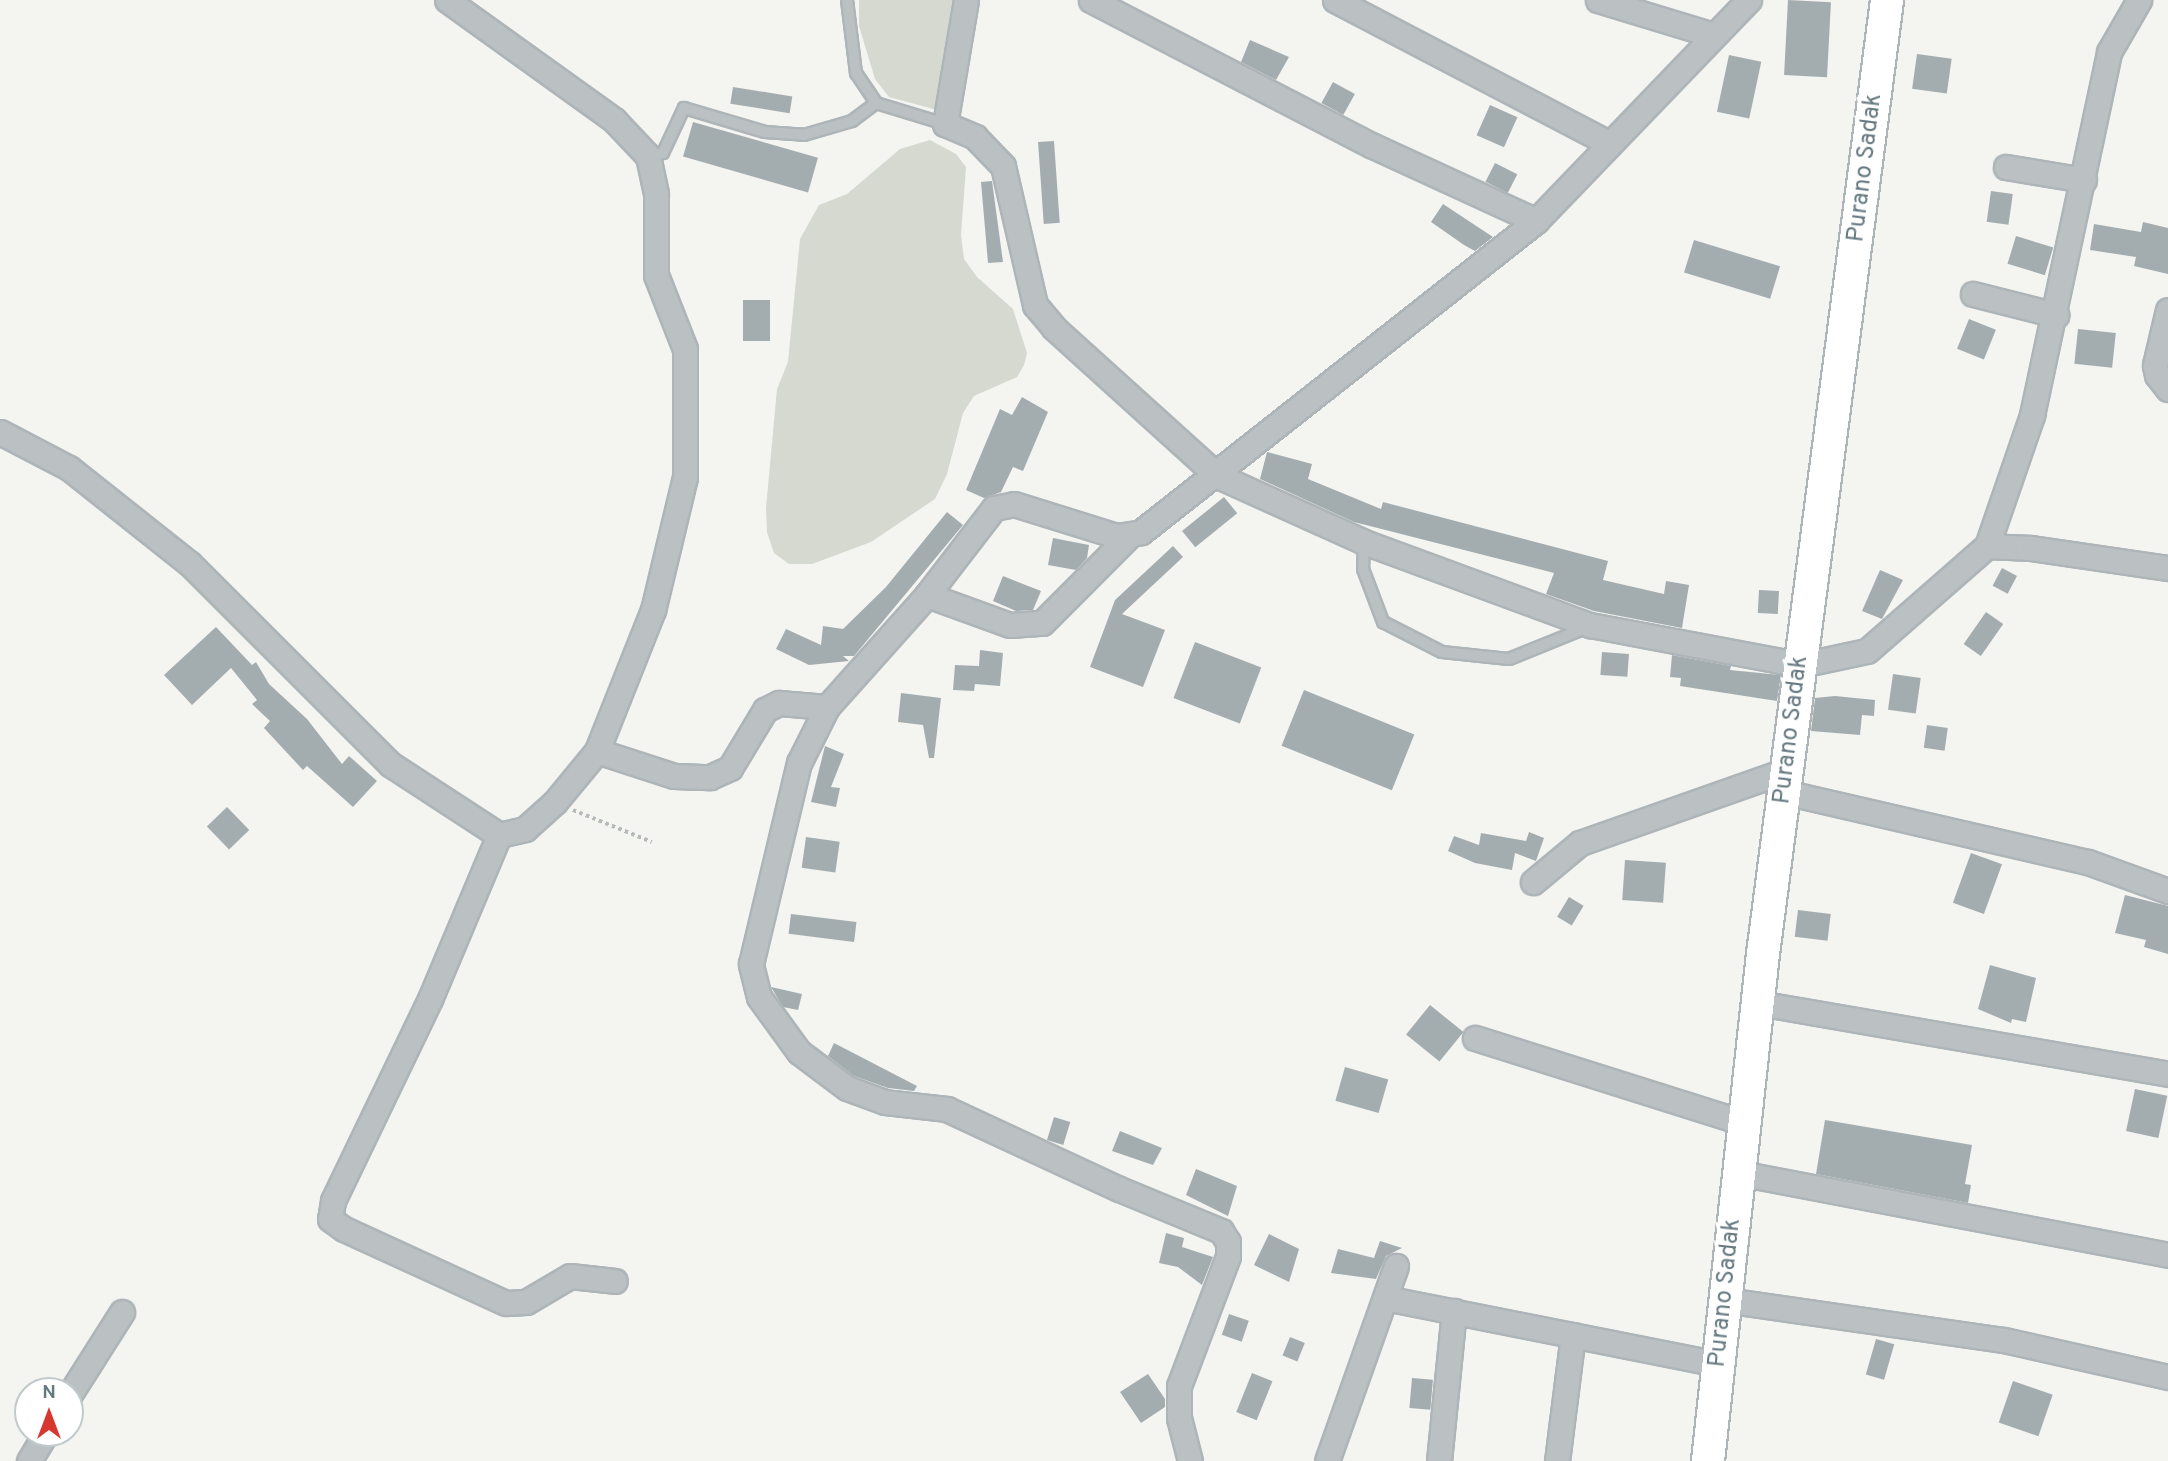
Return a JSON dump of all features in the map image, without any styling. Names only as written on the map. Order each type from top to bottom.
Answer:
[{"type":"main road","name":"Purano Sadak","points":[[1708,1461],[1758,1003],[1887,0]]},
{"type":"street","points":[[0,432],[69,468],[190,564],[390,764],[499,835],[525,829],[555,802],[597,751],[653,610],[685,477],[685,349],[656,275],[656,194],[649,156],[614,120],[447,0]]},
{"type":"street","points":[[966,0],[945,124],[975,136],[1003,166],[1035,305],[1054,328],[1218,476],[1364,542],[1590,625],[1801,665],[1867,651],[1987,546],[2012,486],[2056,315],[2109,52],[2139,0]]},
{"type":"street","points":[[1091,0],[1371,145],[1536,221]]},
{"type":"street","points":[[1335,0],[1611,144]]},
{"type":"street","points":[[1598,0],[1713,35]]},
{"type":"street","points":[[927,595],[1010,625],[1042,623],[1128,537],[1159,521],[1218,476],[1536,221],[1749,0]]},
{"type":"street","points":[[2006,167],[2084,180]]},
{"type":"street","points":[[1973,294],[2056,315]]},
{"type":"street","points":[[2168,310],[2155,365],[2157,375],[2168,388]]},
{"type":"street","points":[[1128,537],[1005,503],[983,517],[927,595],[827,707],[799,764],[775,852],[751,964],[759,997],[799,1052],[847,1088],[885,1102],[947,1109],[1221,1231],[1228,1241],[1228,1256],[1179,1386],[1179,1418],[1190,1461]]},
{"type":"street","points":[[1987,546],[2031,548],[2168,568]]},
{"type":"street","points":[[597,751],[674,776],[710,777],[730,768],[765,710],[779,703],[827,707]]},
{"type":"street","points":[[1533,881],[1580,843],[1786,781],[2088,862],[2168,891]]},
{"type":"street","points":[[499,835],[431,997],[333,1201],[330,1219],[344,1229],[506,1303],[526,1302],[570,1276],[615,1281]]},
{"type":"street","points":[[1758,1003],[2168,1074]]},
{"type":"street","points":[[1475,1038],[1745,1123]]},
{"type":"street","points":[[1739,1173],[2168,1255]]},
{"type":"street","points":[[1327,1461],[1396,1266]]},
{"type":"street","points":[[1385,1298],[1718,1364]]},
{"type":"street","points":[[1725,1300],[2004,1340],[2168,1377]]},
{"type":"street","points":[[80,1377],[122,1308],[122,1312]]},
{"type":"street","points":[[1439,1461],[1454,1311]]},
{"type":"street","points":[[1557,1461],[1573,1335]]},
{"type":"lane","points":[[847,0],[856,73],[876,103],[945,124]]},
{"type":"lane","points":[[649,156],[663,153],[684,108],[765,132],[804,135],[852,121],[876,103]]},
{"type":"lane","points":[[1364,542],[1363,569],[1383,622],[1442,652],[1508,659],[1590,625]]},
{"type":"path","points":[[555,802],[652,842]]},
{"type":"shaded area","points":[[859,0],[958,0],[937,110],[889,97],[875,79],[859,26]]},
{"type":"shaded area","points":[[930,140],[956,154],[966,167],[961,235],[964,259],[977,277],[1013,309],[1027,353],[1024,365],[1017,377],[974,396],[963,413],[947,474],[935,499],[871,542],[812,564],[789,564],[774,553],[767,532],[766,508],[777,389],[788,362],[800,239],[819,205],[847,194],[900,149]]},
{"type":"building","points":[[1788,0],[1831,2],[1827,77],[1784,75]]},
{"type":"building","points":[[1250,40],[1289,57],[1276,80],[1241,62]]},
{"type":"building","points":[[1917,54],[1952,59],[1947,94],[1912,89]]},
{"type":"building","points":[[1729,55],[1761,62],[1749,119],[1717,112]]},
{"type":"building","points":[[1333,82],[1355,94],[1343,115],[1321,103]]},
{"type":"building","points":[[733,87],[792,96],[790,113],[730,104]]},
{"type":"building","points":[[1490,105],[1517,117],[1504,147],[1477,135]]},
{"type":"building","points":[[693,122],[818,158],[808,192],[683,157]]},
{"type":"building","points":[[1054,141],[1060,223],[1044,224],[1038,142]]},
{"type":"building","points":[[1495,163],[1517,174],[1508,193],[1485,182]]},
{"type":"building","points":[[992,181],[1003,262],[988,263],[981,182]]},
{"type":"building","points":[[1991,191],[2013,194],[2008,225],[1987,222]]},
{"type":"building","points":[[1443,204],[1493,237],[1475,251],[1464,245],[1431,222]]},
{"type":"building","points":[[2143,222],[2168,228],[2168,274],[2134,266],[2136,257],[2090,250],[2094,224],[2141,232]]},
{"type":"building","points":[[2016,236],[2053,247],[2045,275],[2008,264]]},
{"type":"building","points":[[1694,240],[1780,266],[1770,299],[1684,273]]},
{"type":"building","points":[[743,300],[770,300],[770,341],[743,341]]},
{"type":"building","points":[[1969,319],[1996,330],[1984,360],[1957,349]]},
{"type":"building","points":[[2078,329],[2116,333],[2112,368],[2074,364]]},
{"type":"building","points":[[1022,397],[1048,412],[1023,471],[1013,467],[1001,492],[984,498],[966,490],[1000,409],[1012,415]]},
{"type":"building","points":[[1267,452],[1312,464],[1308,479],[1381,509],[1383,502],[1608,561],[1603,580],[1664,594],[1666,581],[1689,585],[1682,628],[1594,611],[1546,594],[1554,573],[1354,522],[1260,479]]},
{"type":"building","points":[[1224,497],[1237,513],[1195,547],[1182,531]]},
{"type":"building","points":[[947,512],[963,525],[854,656],[843,656],[849,661],[809,665],[776,649],[786,629],[821,645],[823,626],[843,629],[886,587]]},
{"type":"building","points":[[1053,538],[1089,545],[1087,558],[1076,570],[1048,565]]},
{"type":"building","points":[[1173,546],[1183,557],[1122,614],[1165,630],[1143,687],[1090,667],[1115,600]]},
{"type":"building","points":[[2002,568],[2017,576],[2008,594],[1993,586]]},
{"type":"building","points":[[1880,570],[1903,580],[1882,619],[1862,611]]},
{"type":"building","points":[[1003,576],[1041,591],[1033,610],[1016,611],[993,601]]},
{"type":"building","points":[[1759,590],[1779,591],[1778,614],[1758,613]]},
{"type":"building","points":[[1986,612],[2003,624],[1981,656],[1964,644]]},
{"type":"building","points":[[216,627],[252,665],[256,662],[269,684],[307,719],[342,764],[349,756],[377,781],[353,807],[307,766],[303,770],[264,728],[270,721],[252,704],[257,700],[231,668],[192,705],[164,675]]},
{"type":"building","points":[[1195,642],[1261,667],[1240,723],[1173,698]]},
{"type":"building","points":[[980,650],[1003,653],[1000,686],[975,684],[974,691],[953,690],[955,665],[979,666]]},
{"type":"building","points":[[1602,652],[1629,654],[1627,677],[1600,675]]},
{"type":"building","points":[[1672,655],[1731,666],[1730,670],[1781,675],[1777,701],[1680,686],[1681,678],[1670,677]]},
{"type":"building","points":[[1893,674],[1921,678],[1916,714],[1888,710]]},
{"type":"building","points":[[1304,690],[1414,735],[1392,790],[1282,746]]},
{"type":"building","points":[[901,693],[941,698],[934,758],[929,758],[923,725],[898,722]]},
{"type":"building","points":[[1835,696],[1875,700],[1874,716],[1862,715],[1860,735],[1811,731],[1815,698]]},
{"type":"building","points":[[1927,725],[1948,728],[1945,751],[1924,748]]},
{"type":"building","points":[[825,746],[844,754],[831,787],[840,788],[836,807],[811,802]]},
{"type":"building","points":[[227,807],[249,830],[229,849],[207,826]]},
{"type":"building","points":[[1529,832],[1544,838],[1536,861],[1515,853],[1512,870],[1475,863],[1448,851],[1454,836],[1479,845],[1481,833],[1526,841]]},
{"type":"building","points":[[806,837],[840,842],[835,872],[802,868]]},
{"type":"building","points":[[1971,853],[2002,864],[1984,914],[1953,903]]},
{"type":"building","points":[[1625,860],[1666,863],[1663,903],[1622,900]]},
{"type":"building","points":[[2125,895],[2168,906],[2168,954],[2144,947],[2146,940],[2115,933]]},
{"type":"building","points":[[1569,897],[1584,906],[1572,925],[1557,917]]},
{"type":"building","points":[[1798,910],[1831,914],[1827,941],[1795,937]]},
{"type":"building","points":[[791,914],[857,922],[854,942],[789,934]]},
{"type":"building","points":[[1990,965],[2036,978],[2026,1022],[2012,1019],[2011,1023],[1978,1009]]},
{"type":"building","points":[[771,987],[802,994],[798,1010],[783,1007]]},
{"type":"building","points":[[1430,1005],[1463,1032],[1440,1062],[1406,1035]]},
{"type":"building","points":[[834,1043],[917,1086],[914,1091],[888,1088],[854,1076],[828,1056]]},
{"type":"building","points":[[1345,1067],[1388,1079],[1379,1113],[1335,1101]]},
{"type":"building","points":[[2135,1089],[2167,1096],[2158,1138],[2126,1131]]},
{"type":"building","points":[[1054,1117],[1070,1122],[1063,1145],[1047,1140]]},
{"type":"building","points":[[1825,1120],[1972,1145],[1965,1184],[1971,1185],[1968,1203],[1816,1174]]},
{"type":"building","points":[[1120,1131],[1162,1148],[1153,1165],[1112,1151]]},
{"type":"building","points":[[1196,1169],[1237,1186],[1228,1216],[1186,1195]]},
{"type":"building","points":[[1166,1233],[1184,1238],[1182,1247],[1213,1257],[1202,1285],[1178,1267],[1159,1263]]},
{"type":"building","points":[[1269,1234],[1299,1249],[1289,1282],[1254,1265]]},
{"type":"building","points":[[1380,1241],[1402,1248],[1386,1256],[1376,1279],[1331,1273],[1338,1249],[1374,1258]]},
{"type":"building","points":[[1229,1314],[1249,1321],[1242,1342],[1222,1335]]},
{"type":"building","points":[[1290,1337],[1305,1343],[1297,1362],[1283,1356]]},
{"type":"building","points":[[1876,1339],[1894,1344],[1884,1380],[1866,1375]]},
{"type":"building","points":[[1252,1373],[1272,1381],[1257,1420],[1236,1412]]},
{"type":"building","points":[[1148,1374],[1165,1399],[1165,1407],[1141,1423],[1120,1392]]},
{"type":"building","points":[[1412,1378],[1433,1380],[1430,1410],[1409,1408]]},
{"type":"building","points":[[2013,1381],[2053,1395],[2038,1436],[1999,1423]]}]
